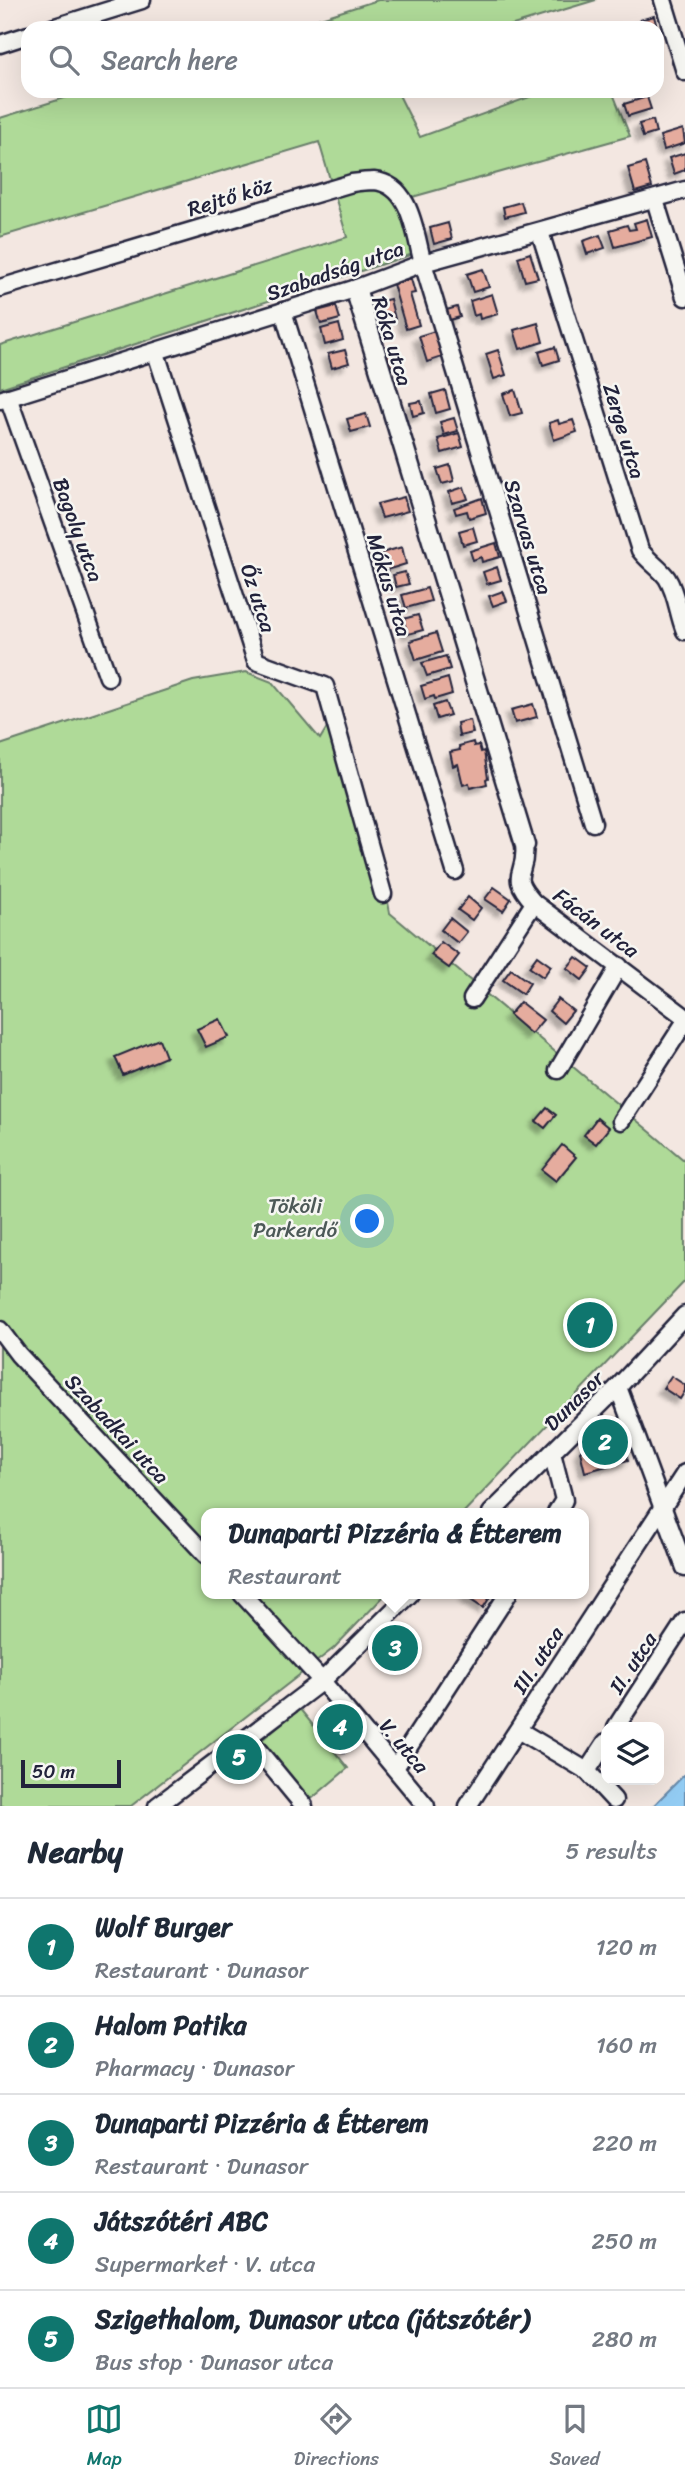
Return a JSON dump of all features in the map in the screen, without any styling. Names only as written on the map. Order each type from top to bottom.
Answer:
[{"type":"street","points":[[74,21],[142,0]]},
{"type":"street","points":[[663,0],[685,72]]},
{"type":"street","points":[[0,44],[21,37]]},
{"type":"street","name":"Rejtő köz","points":[[0,289],[352,183],[377,181],[398,191],[408,207],[423,264]]},
{"type":"street","name":"Szabadság utca","points":[[4,398],[156,353],[355,289],[423,264],[685,190]]},
{"type":"street","points":[[655,200],[685,297]]},
{"type":"street","name":"Zerge utca","points":[[540,232],[640,550],[648,561],[665,575],[673,590],[685,631]]},
{"type":"street","name":"Szarvas utca","points":[[423,264],[593,823]]},
{"type":"street","name":"Róka utca","points":[[355,289],[357,288],[524,845]]},
{"type":"street","name":"Mókus utca","points":[[284,311],[455,871]]},
{"type":"street","name":"Őz utca","points":[[156,353],[257,661],[325,686],[383,894]]},
{"type":"street","name":"Bagoly utca","points":[[4,398],[108,677]]},
{"type":"street","name":"Fácán utca","points":[[524,845],[524,864],[518,874],[519,883],[534,903],[685,1017]]},
{"type":"street","points":[[472,999],[534,903]]},
{"type":"street","points":[[558,1070],[619,966]]},
{"type":"street","points":[[621,1121],[685,1022]]},
{"type":"street","name":"Dunasor","points":[[496,1508],[618,1387],[685,1315]]},
{"type":"street","name":"Szabadkai utca","points":[[0,1330],[18,1354],[201,1550]]},
{"type":"street","points":[[618,1387],[685,1568]]},
{"type":"street","points":[[552,1453],[564,1500],[559,1508]]},
{"type":"street","name":"III. utca","points":[[468,1806],[685,1474]]},
{"type":"street","points":[[247,1599],[322,1681]]},
{"type":"street","points":[[157,1806],[322,1681],[405,1599]]},
{"type":"street","points":[[395,1768],[505,1599]]},
{"type":"street","name":"II. utca","points":[[619,1722],[685,1621]]},
{"type":"street","name":"V. utca","points":[[322,1681],[426,1806]]},
{"type":"street","points":[[518,1730],[587,1771],[614,1800]]},
{"type":"street","points":[[248,1738],[304,1806]]},
{"type":"street","points":[[587,1771],[601,1749]]},
{"type":"green space","points":[[378,0],[596,0],[526,21],[311,21]]},
{"type":"green space","points":[[64,98],[400,98],[420,137],[527,98],[615,98],[630,136],[398,201],[413,254],[0,388],[0,345],[347,237],[319,142],[0,237],[0,118]]},
{"type":"green space","name":"Tököli Parkerdő","points":[[246,672],[272,682],[320,739],[335,714],[372,818],[390,913],[685,1161],[685,1281],[468,1508],[201,1508],[201,1599],[381,1599],[334,1648],[131,1806],[0,1806],[0,745],[193,681]]},
{"type":"green space","points":[[299,1708],[348,1768],[309,1801],[263,1746],[263,1739]]},
{"type":"water","points":[[685,1774],[685,1806],[653,1806]]},
{"type":"building","points":[[654,16],[655,21],[640,21]]},
{"type":"building","points":[[647,98],[651,109],[628,116],[624,104]]},
{"type":"building","points":[[653,120],[656,133],[643,137],[639,124]]},
{"type":"building","points":[[683,129],[685,143],[664,150],[660,136]]},
{"type":"building","points":[[685,153],[685,170],[674,174],[669,158]]},
{"type":"building","points":[[645,163],[652,187],[635,192],[628,168]]},
{"type":"building","points":[[521,202],[524,212],[505,217],[503,207]]},
{"type":"building","points":[[647,219],[652,237],[615,247],[610,230],[627,225],[629,230],[636,229],[634,223]]},
{"type":"building","points":[[448,223],[452,239],[434,244],[430,228]]},
{"type":"building","points":[[600,235],[605,248],[587,254],[583,241]]},
{"type":"building","points":[[530,253],[538,278],[525,281],[518,257]]},
{"type":"building","points":[[483,269],[489,287],[473,292],[467,274]]},
{"type":"building","points":[[411,279],[415,293],[410,294],[419,325],[406,329],[393,284]]},
{"type":"building","points":[[492,294],[498,314],[480,319],[479,314],[474,316],[470,301]]},
{"type":"building","points":[[390,299],[395,319],[375,325],[369,304]]},
{"type":"building","points":[[336,306],[340,319],[321,324],[317,311]]},
{"type":"building","points":[[457,307],[460,317],[446,321],[443,311]]},
{"type":"building","points":[[538,323],[543,342],[520,349],[514,330]]},
{"type":"building","points":[[339,324],[343,340],[325,345],[321,329]]},
{"type":"building","points":[[438,330],[445,356],[427,362],[419,336]]},
{"type":"building","points":[[555,347],[559,360],[543,365],[539,352]]},
{"type":"building","points":[[345,350],[349,363],[332,368],[328,354]]},
{"type":"building","points":[[396,350],[400,363],[389,367],[385,353]]},
{"type":"building","points":[[498,350],[506,375],[494,379],[486,354]]},
{"type":"building","points":[[445,390],[450,409],[436,413],[431,394]]},
{"type":"building","points":[[515,390],[522,413],[510,416],[503,394]]},
{"type":"building","points":[[421,401],[424,413],[413,416],[410,403]]},
{"type":"building","points":[[366,414],[370,427],[351,432],[347,419]]},
{"type":"building","points":[[454,418],[458,431],[444,435],[440,422]]},
{"type":"building","points":[[558,420],[559,424],[573,420],[577,432],[554,440],[549,423]]},
{"type":"building","points":[[459,433],[463,447],[442,453],[438,439]]},
{"type":"building","points":[[450,465],[454,481],[442,484],[437,469]]},
{"type":"building","points":[[464,487],[468,499],[452,503],[449,492]]},
{"type":"building","points":[[404,497],[408,511],[382,518],[377,504]]},
{"type":"building","points":[[482,498],[486,513],[469,518],[467,511],[456,514],[454,508]]},
{"type":"building","points":[[473,527],[477,541],[463,545],[459,531]]},
{"type":"building","points":[[496,543],[500,557],[482,562],[481,557],[473,560],[470,551]]},
{"type":"building","points":[[402,547],[406,564],[383,571],[378,554]]},
{"type":"building","points":[[497,567],[501,580],[487,584],[483,572]]},
{"type":"building","points":[[405,572],[409,584],[396,587],[393,575]]},
{"type":"building","points":[[427,588],[431,601],[406,608],[402,595]]},
{"type":"building","points":[[503,591],[507,601],[493,606],[489,596]]},
{"type":"building","points":[[418,615],[423,630],[408,634],[403,619]]},
{"type":"building","points":[[436,633],[442,652],[416,660],[410,641]]},
{"type":"building","points":[[446,656],[450,669],[427,676],[422,663]]},
{"type":"building","points":[[448,678],[452,694],[425,699],[421,686]]},
{"type":"building","points":[[445,702],[450,715],[437,719],[433,706]]},
{"type":"building","points":[[533,704],[537,717],[515,723],[511,710]]},
{"type":"building","points":[[470,720],[473,733],[459,736],[457,723]]},
{"type":"building","points":[[473,742],[474,746],[479,745],[481,752],[484,751],[488,778],[487,784],[470,788],[469,783],[463,785],[458,764],[453,766],[450,752],[460,750],[459,746]]},
{"type":"building","points":[[494,887],[511,899],[503,911],[485,899]]},
{"type":"building","points":[[468,897],[481,908],[472,920],[458,910]]},
{"type":"building","points":[[450,918],[467,932],[458,943],[441,930]]},
{"type":"building","points":[[441,942],[459,955],[449,968],[431,955]]},
{"type":"building","points":[[537,956],[551,966],[543,977],[529,967]]},
{"type":"building","points":[[576,957],[591,968],[582,980],[567,968]]},
{"type":"building","points":[[511,969],[530,983],[523,994],[503,980]]},
{"type":"building","points":[[558,999],[573,1011],[563,1023],[549,1011]]},
{"type":"building","points":[[520,1002],[543,1020],[531,1034],[509,1015]]},
{"type":"building","points":[[220,1019],[229,1037],[206,1047],[197,1029]]},
{"type":"building","points":[[159,1039],[166,1057],[123,1075],[115,1057]]},
{"type":"building","points":[[547,1108],[556,1115],[545,1128],[536,1121]]},
{"type":"building","points":[[597,1118],[609,1128],[596,1144],[584,1135]]},
{"type":"building","points":[[562,1145],[576,1157],[556,1181],[542,1170]]},
{"type":"building","points":[[671,1376],[685,1385],[680,1399],[663,1388]]},
{"type":"building","points":[[610,1420],[618,1422],[628,1460],[585,1472],[580,1451]]},
{"type":"building","points":[[470,1599],[489,1599],[483,1608]]},
{"type":"building","points":[[343,1723],[358,1741],[344,1753],[329,1734]]},
{"type":"place","name":"Wolf Burger","points":[[590,1325]]},
{"type":"place","name":"Halom Patika","points":[[605,1442]]},
{"type":"place","name":"Dunaparti Pizzéria & Étterem","points":[[395,1648]]},
{"type":"place","name":"Játszótéri ABC","points":[[340,1727]]},
{"type":"place","name":"Szigethalom, Dunasor utca (játszótér)","points":[[239,1757]]}]
